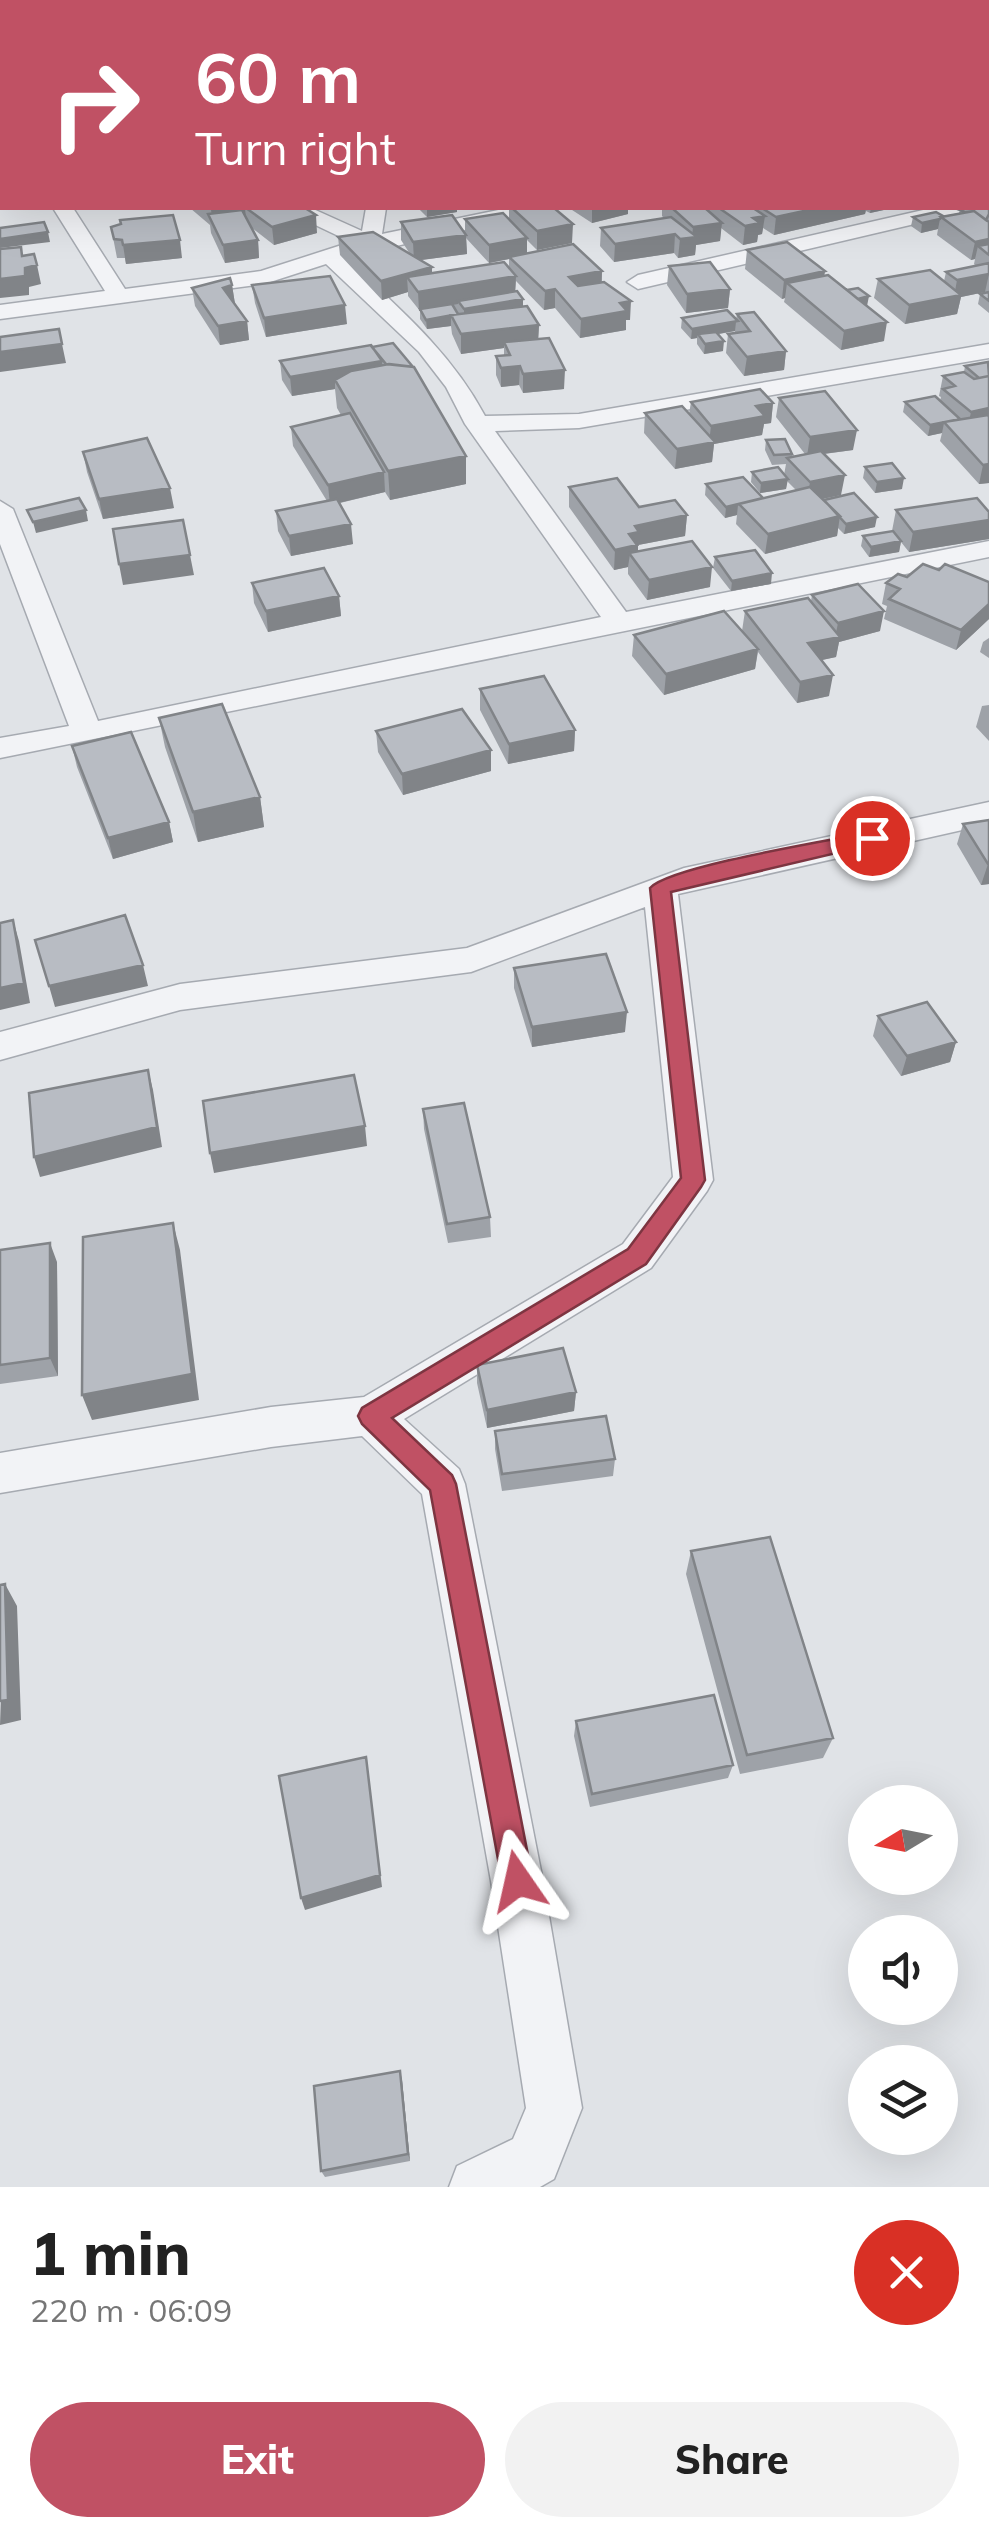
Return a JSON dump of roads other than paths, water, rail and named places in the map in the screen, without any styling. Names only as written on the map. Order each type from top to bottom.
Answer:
[{"type":"street","points":[[64,210],[118,296]]},
{"type":"street","points":[[299,210],[370,243]]},
{"type":"street","points":[[370,243],[376,210]]},
{"type":"street","points":[[0,312],[264,277],[370,243],[525,210]]},
{"type":"street","points":[[638,282],[948,210]]},
{"type":"street","points":[[330,256],[427,346],[620,622]]},
{"type":"street","points":[[478,424],[579,421],[989,351]]},
{"type":"street","points":[[0,509],[87,733]]},
{"type":"street","points":[[0,748],[989,549]]},
{"type":"street","points":[[0,1046],[180,997],[471,960],[684,879],[989,814]]},
{"type":"street","points":[[0,1472],[252,1430],[372,1416],[637,1256],[693,1180],[660,888]]},
{"type":"street","points":[[372,1416],[443,1484],[518,1881],[554,2108],[534,2159],[478,2187]]}]
